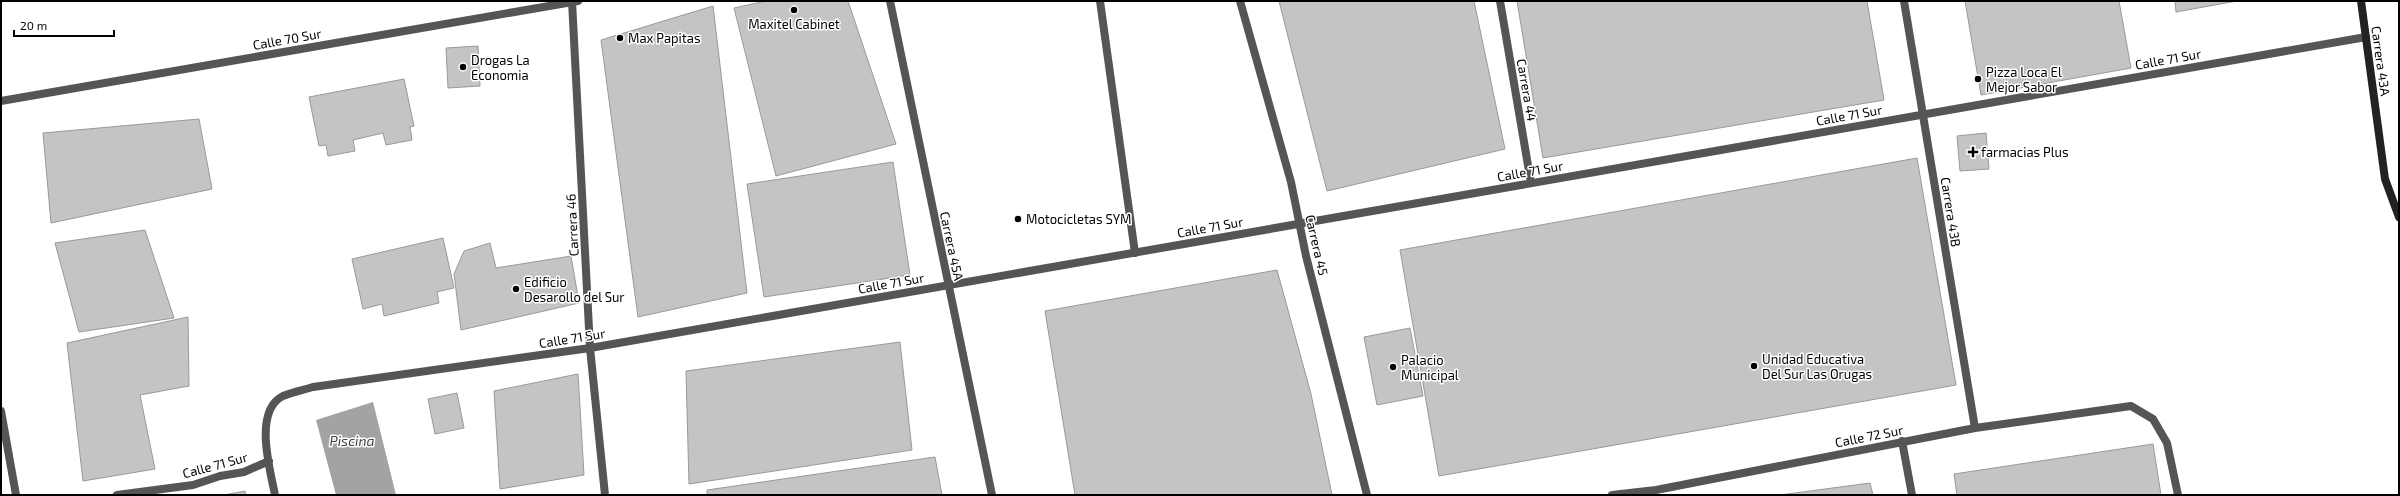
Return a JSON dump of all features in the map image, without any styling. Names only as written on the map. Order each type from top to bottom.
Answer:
[{"type":"street","name":"Calle 70 Sur","points":[[1,101],[574,1]]},
{"type":"street","name":"Carrera 46","points":[[574,1],[590,348],[606,495]]},
{"type":"street","name":"Carrera 45A","points":[[890,1],[992,495]]},
{"type":"street","points":[[1100,1],[1135,253]]},
{"type":"street","name":"Carrera 45","points":[[1240,1],[1291,182],[1367,495]]},
{"type":"street","name":"Carrera 44","points":[[1500,1],[1531,183]]},
{"type":"street","name":"Carrera 43B","points":[[1904,1],[1975,428]]},
{"type":"street","name":"Carrera 43A","points":[[2361,1],[2385,179],[2399,217]]},
{"type":"street","name":"Calle 71 Sur","points":[[117,495],[193,485],[220,476],[244,472],[269,461],[265,428],[271,407],[282,397],[313,387],[590,348],[2366,37]]},
{"type":"street","name":"Calle 72 Sur","points":[[1612,495],[1656,492],[1902,441],[1975,428],[2131,406],[2153,419],[2167,443],[2178,495]]},
{"type":"street","points":[[1,411],[16,495]]},
{"type":"street","points":[[1902,441],[1912,495]]},
{"type":"street","points":[[269,461],[275,495]]},
{"type":"water","name":"Piscina","points":[[373,402],[396,495],[336,495],[316,420]]},
{"type":"building","points":[[766,1],[848,1],[896,144],[776,176],[734,8]]},
{"type":"building","points":[[1279,1],[1474,1],[1505,149],[1327,191]]},
{"type":"building","points":[[1517,1],[1867,1],[1884,100],[1543,158]]},
{"type":"building","points":[[1965,1],[2119,1],[2131,68],[1981,95]]},
{"type":"building","points":[[2175,1],[2237,1],[2176,12]]},
{"type":"building","points":[[713,6],[747,293],[638,317],[601,40]]},
{"type":"building","name":"Drogas La Economia","points":[[478,46],[480,86],[448,88],[446,48]]},
{"type":"building","points":[[404,79],[414,126],[410,127],[412,140],[386,145],[383,133],[353,140],[355,151],[328,156],[326,145],[319,146],[309,97]]},
{"type":"building","points":[[199,119],[212,189],[51,223],[43,133]]},
{"type":"building","name":"farmacias Plus","points":[[1986,133],[1989,169],[1960,171],[1957,136]]},
{"type":"building","points":[[1917,158],[1956,385],[1439,476],[1400,250]]},
{"type":"building","points":[[893,162],[910,275],[764,297],[747,184]]},
{"type":"building","points":[[145,230],[174,318],[79,332],[55,243]]},
{"type":"building","points":[[443,238],[454,288],[437,292],[439,303],[384,316],[382,304],[363,309],[352,259]]},
{"type":"building","name":"Edificio Desarollo del Sur","points":[[490,243],[496,268],[571,256],[579,303],[461,330],[454,274],[464,251]]},
{"type":"building","points":[[1277,270],[1311,394],[1332,495],[1075,495],[1045,311]]},
{"type":"building","points":[[188,317],[189,386],[140,395],[155,469],[83,481],[67,343]]},
{"type":"building","name":"Palacio Municipal","points":[[1410,328],[1423,396],[1377,405],[1364,337]]},
{"type":"building","points":[[900,342],[912,450],[689,484],[686,371]]},
{"type":"building","points":[[578,374],[584,475],[500,489],[494,391]]},
{"type":"building","points":[[457,393],[464,428],[435,434],[428,399]]},
{"type":"building","points":[[2153,444],[2161,495],[1957,495],[1954,474]]},
{"type":"building","points":[[935,457],[942,495],[707,495],[707,490]]},
{"type":"building","points":[[1870,483],[1873,495],[1780,495]]},
{"type":"building","points":[[245,491],[246,495],[224,495]]},
{"type":"place","name":"Maxitel Cabinet","points":[[794,10]]},
{"type":"place","name":"Max Papitas","points":[[620,38]]},
{"type":"place","name":"Drogas La Economia","points":[[463,67]]},
{"type":"place","name":"Pizza Loca El Mejor Sabor","points":[[1978,79]]},
{"type":"place","name":"farmacias Plus","points":[[1973,152]]},
{"type":"place","name":"Motocicletas SYM","points":[[1018,219]]},
{"type":"place","name":"Edificio Desarollo del Sur","points":[[516,289]]},
{"type":"place","name":"Unidad Educativa Del Sur Las Orugas","points":[[1754,366]]},
{"type":"place","name":"Palacio Municipal","points":[[1393,367]]}]
